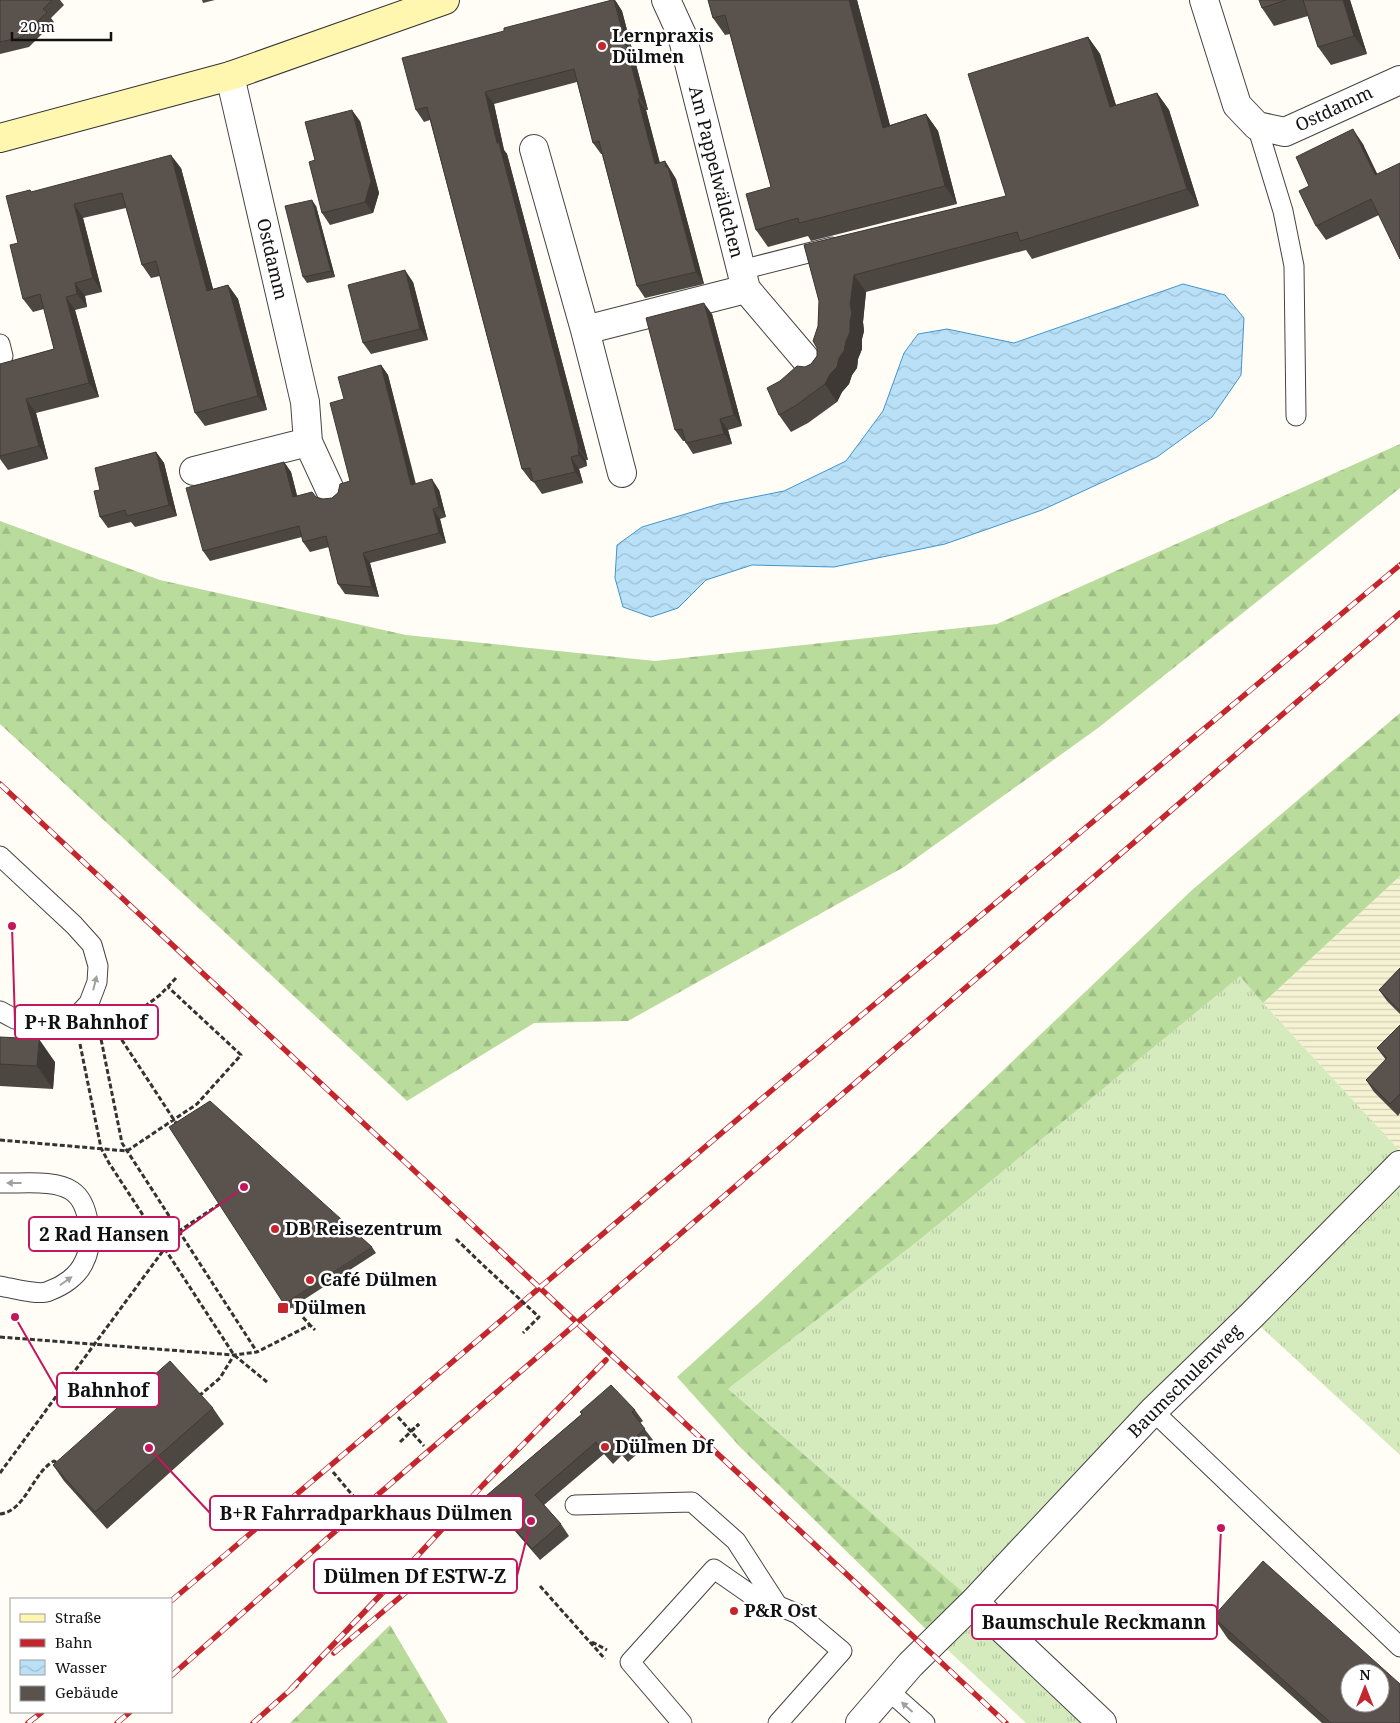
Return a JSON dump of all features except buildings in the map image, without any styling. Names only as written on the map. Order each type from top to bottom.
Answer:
[{"type":"street","points":[[0,138],[230,76],[445,0]]},
{"type":"street","name":"Am Pappelwäldchen","points":[[666,0],[682,35],[743,280],[814,369]]},
{"type":"street","points":[[1204,0],[1236,105],[1257,126]]},
{"type":"street","name":"Ostdamm","points":[[230,76],[305,402],[308,442],[332,494]]},
{"type":"street","name":"Ostdamm","points":[[1257,126],[1285,132],[1400,80]]},
{"type":"street","points":[[534,150],[585,330],[622,473]]},
{"type":"street","points":[[585,330],[743,280]]},
{"type":"street","points":[[194,471],[308,442]]},
{"type":"street","name":"Baumschulenweg","points":[[860,1723],[926,1649],[974,1602],[1153,1411],[1250,1317],[1400,1164]]},
{"type":"street","points":[[974,1602],[1102,1723]]},
{"type":"lane","points":[[1257,126],[1283,210],[1294,266],[1296,416]]},
{"type":"lane","points":[[743,280],[846,244]]},
{"type":"lane","points":[[0,856],[74,925],[92,945],[98,966],[97,982],[88,1003],[74,1018],[47,1023],[15,1020],[0,1011]]},
{"type":"lane","points":[[0,1183],[50,1183],[72,1191],[87,1211],[90,1237],[85,1262],[70,1280],[47,1292],[0,1286]]},
{"type":"lane","points":[[1153,1411],[1400,1647]]},
{"type":"lane","points":[[575,1505],[692,1502],[736,1541],[778,1606]]},
{"type":"lane","points":[[682,1723],[630,1662],[714,1569],[750,1594],[798,1614],[842,1651],[778,1723]]},
{"type":"lane","points":[[888,1690],[925,1723]]},
{"type":"path","points":[[176,978],[160,995],[101,1039],[122,1143],[257,1352]]},
{"type":"path","points":[[0,1140],[127,1151],[197,1104],[241,1055],[168,987]]},
{"type":"path","points":[[88,1003],[114,1028],[180,1129]]},
{"type":"path","points":[[74,1018],[101,1148],[234,1355],[267,1382]]},
{"type":"path","points":[[0,1473],[96,1344],[164,1248],[178,1231],[220,1204]]},
{"type":"path","points":[[456,1239],[539,1317],[523,1332]]},
{"type":"path","points":[[293,1306],[315,1330]]},
{"type":"path","points":[[0,1337],[234,1355],[257,1352],[310,1325]]},
{"type":"path","points":[[199,1396],[220,1378],[234,1355]]},
{"type":"path","points":[[398,1417],[413,1430],[424,1446]]},
{"type":"path","points":[[400,1442],[419,1424]]},
{"type":"path","points":[[0,1514],[12,1511],[46,1466],[54,1461],[63,1464]]},
{"type":"path","points":[[333,1472],[348,1487],[358,1503]]},
{"type":"path","points":[[540,1586],[608,1663]]},
{"type":"shaded area","points":[[1400,876],[1400,1151],[1263,1003]]},
{"type":"green space","points":[[1400,444],[1400,488],[1098,728],[904,867],[628,1021],[534,1023],[407,1101],[0,724],[0,521],[160,580],[406,635],[655,661],[997,624]]},
{"type":"green space","points":[[1400,713],[1400,876],[1263,1003],[1240,976],[918,1241],[728,1389],[974,1602],[936,1639],[741,1448],[677,1377],[761,1301],[1192,890]]},
{"type":"green space","points":[[1240,975],[1263,1003],[1400,1151],[1400,1455],[1250,1317],[974,1601],[1102,1723],[1026,1723],[936,1639],[728,1389],[918,1241]]},
{"type":"green space","points":[[390,1625],[448,1723],[290,1723]]},
{"type":"water","points":[[1183,284],[1225,295],[1244,318],[1241,375],[1212,417],[1157,457],[1042,510],[945,544],[834,567],[752,565],[706,580],[678,608],[651,617],[623,607],[615,578],[617,545],[642,527],[719,504],[784,491],[846,461],[883,411],[904,353],[918,334],[947,329],[1014,343]]},
{"type":"railway","points":[[172,1600],[778,1085],[1400,565]]},
{"type":"railway","points":[[172,1675],[330,1536],[1400,613]]},
{"type":"railway","points":[[0,784],[1006,1723]]},
{"type":"railway","points":[[291,1689],[483,1485],[606,1360]]},
{"type":"railway","points":[[334,1653],[437,1566]]},
{"type":"railway","points":[[253,1723],[296,1685]]},
{"type":"railway","points":[[28,1723],[41,1713]]},
{"type":"railway","points":[[117,1723],[129,1713]]},
{"type":"place","name":"Lernpraxis Dülmen","points":[[602,46]]},
{"type":"place","name":"P+R Bahnhof","points":[[12,926]]},
{"type":"place","name":"2 Rad Hansen","points":[[244,1187]]},
{"type":"place","name":"DB Reisezentrum","points":[[275,1229]]},
{"type":"place","name":"Café Dülmen","points":[[310,1280]]},
{"type":"place","name":"Dülmen","points":[[283,1308]]},
{"type":"place","name":"Bahnhof","points":[[15,1317]]},
{"type":"place","name":"Dülmen Df","points":[[605,1447]]},
{"type":"place","name":"B+R Fahrradparkhaus Dülmen","points":[[149,1448]]},
{"type":"place","name":"Dülmen Df ESTW-Z","points":[[531,1521]]},
{"type":"place","name":"Baumschule Reckmann","points":[[1221,1528]]},
{"type":"place","name":"P&R Ost","points":[[734,1611]]}]
